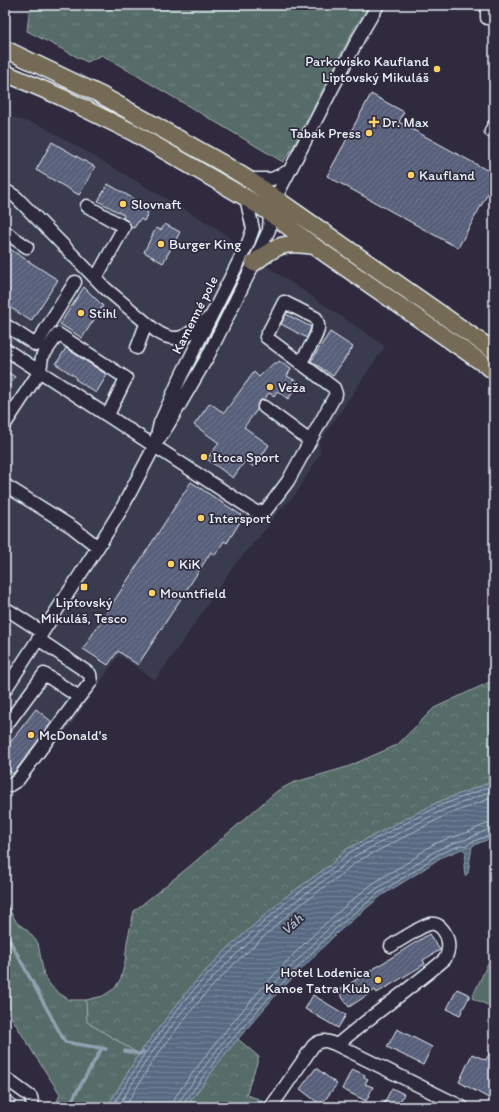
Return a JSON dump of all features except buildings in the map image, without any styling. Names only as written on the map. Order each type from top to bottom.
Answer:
[{"type":"main road","points":[[5,49],[101,95],[248,179],[276,197],[494,351]]},
{"type":"main road","points":[[5,73],[62,98],[134,133],[246,198],[270,213],[314,246],[494,371]]},
{"type":"main road","points":[[270,213],[276,197]]},
{"type":"main road","points":[[254,263],[277,247],[294,244],[314,246]]},
{"type":"street","points":[[276,197],[378,5]]},
{"type":"street","points":[[494,125],[491,131],[494,133]]},
{"type":"street","points":[[248,179],[272,179],[289,171]]},
{"type":"street","points":[[5,190],[16,197],[96,278],[146,324],[164,337],[181,338],[190,334],[210,317]]},
{"type":"street","points":[[246,198],[253,229]]},
{"type":"street","points":[[87,206],[124,227],[96,278]]},
{"type":"street","points":[[253,229],[270,213]]},
{"type":"street","name":"Kamenné pole","points":[[5,690],[122,508],[155,445],[208,356],[269,230],[270,213]]},
{"type":"street","name":"Kamenné pole","points":[[155,445],[160,423],[181,376],[243,254],[253,229]]},
{"type":"street","points":[[5,232],[27,247]]},
{"type":"street","points":[[6,326],[36,345],[75,282]]},
{"type":"street","points":[[5,349],[256,512],[264,511],[271,505],[288,481],[334,401],[336,394],[334,388],[300,363],[266,337],[284,302],[316,318],[318,322],[319,327],[317,333],[300,363]]},
{"type":"street","points":[[137,348],[146,324]]},
{"type":"street","points":[[5,424],[40,371],[42,356],[58,334],[126,378],[108,415]]},
{"type":"street","points":[[264,407],[310,441]]},
{"type":"street","points":[[5,485],[72,527],[98,547]]},
{"type":"street","points":[[5,608],[90,674],[91,682],[18,780],[5,786]]},
{"type":"street","points":[[5,727],[44,674],[79,698]]},
{"type":"street","points":[[337,1045],[361,1024],[407,990],[445,959],[448,953],[449,945],[445,933],[441,927],[435,924],[427,923],[391,946]]},
{"type":"street","points":[[271,1107],[317,1042],[322,1040],[337,1045],[462,1107]]},
{"type":"street","points":[[5,1078],[31,1097],[33,1107]]},
{"type":"shaded area","points":[[5,115],[42,126],[213,226],[268,267],[385,346],[319,443],[320,454],[295,495],[280,510],[260,536],[235,564],[155,680],[119,655],[71,725],[5,805]]},
{"type":"green space","points":[[35,5],[370,5],[355,27],[292,149],[283,162],[102,55],[87,62],[27,31],[29,14]]},
{"type":"green space","points":[[494,680],[494,781],[438,802],[347,849],[329,866],[284,898],[224,952],[195,982],[139,1054],[87,1022],[86,1000],[103,996],[115,988],[121,978],[134,911],[190,866],[277,791],[292,783],[347,767],[397,745],[434,708]]},
{"type":"green space","points":[[5,899],[17,923],[27,930],[38,943],[44,976],[51,986],[70,1000],[86,1000],[88,1022],[139,1054],[107,1107],[55,1107],[60,1094],[5,1007]]},
{"type":"green space","points":[[494,950],[494,1008],[472,998]]},
{"type":"green space","points":[[238,1039],[259,1057],[246,1095],[259,1099],[267,1105],[266,1107],[186,1107],[226,1053]]},
{"type":"water","name":"Váh","points":[[494,781],[494,837],[472,846],[468,873],[465,876],[464,866],[466,852],[462,849],[440,858],[381,896],[337,933],[275,996],[226,1053],[186,1107],[107,1107],[139,1054],[195,982],[224,952],[284,898],[329,866],[347,849],[438,802]]},
{"type":"waterway","points":[[5,932],[65,1042],[106,1049]]},
{"type":"waterway","points":[[65,1107],[72,1100],[102,1048]]},
{"type":"waterway","points":[[125,1051],[139,1054],[143,1052]]},
{"type":"place","name":"Parkovisko Kaufland Liptovský Mikuláš","points":[[437,69]]},
{"type":"place","name":"Dr. Max","points":[[374,122]]},
{"type":"place","name":"Tabak Press","points":[[369,133]]},
{"type":"place","name":"Kaufland","points":[[411,175]]},
{"type":"place","name":"Slovnaft","points":[[123,204]]},
{"type":"place","name":"Burger King","points":[[161,244]]},
{"type":"place","name":"Stihl","points":[[81,313]]},
{"type":"place","name":"Veža","points":[[270,387]]},
{"type":"place","name":"Itoca Sport","points":[[204,457]]},
{"type":"place","name":"Intersport","points":[[201,518]]},
{"type":"place","name":"KiK","points":[[171,564]]},
{"type":"place","name":"Liptovský Mikuláš, Tesco","points":[[84,587]]},
{"type":"place","name":"Mountfield","points":[[152,593]]},
{"type":"place","name":"McDonald's","points":[[31,735]]},
{"type":"place","name":"Hotel Lodenica Kanoe Tatra Klub","points":[[378,980]]}]
